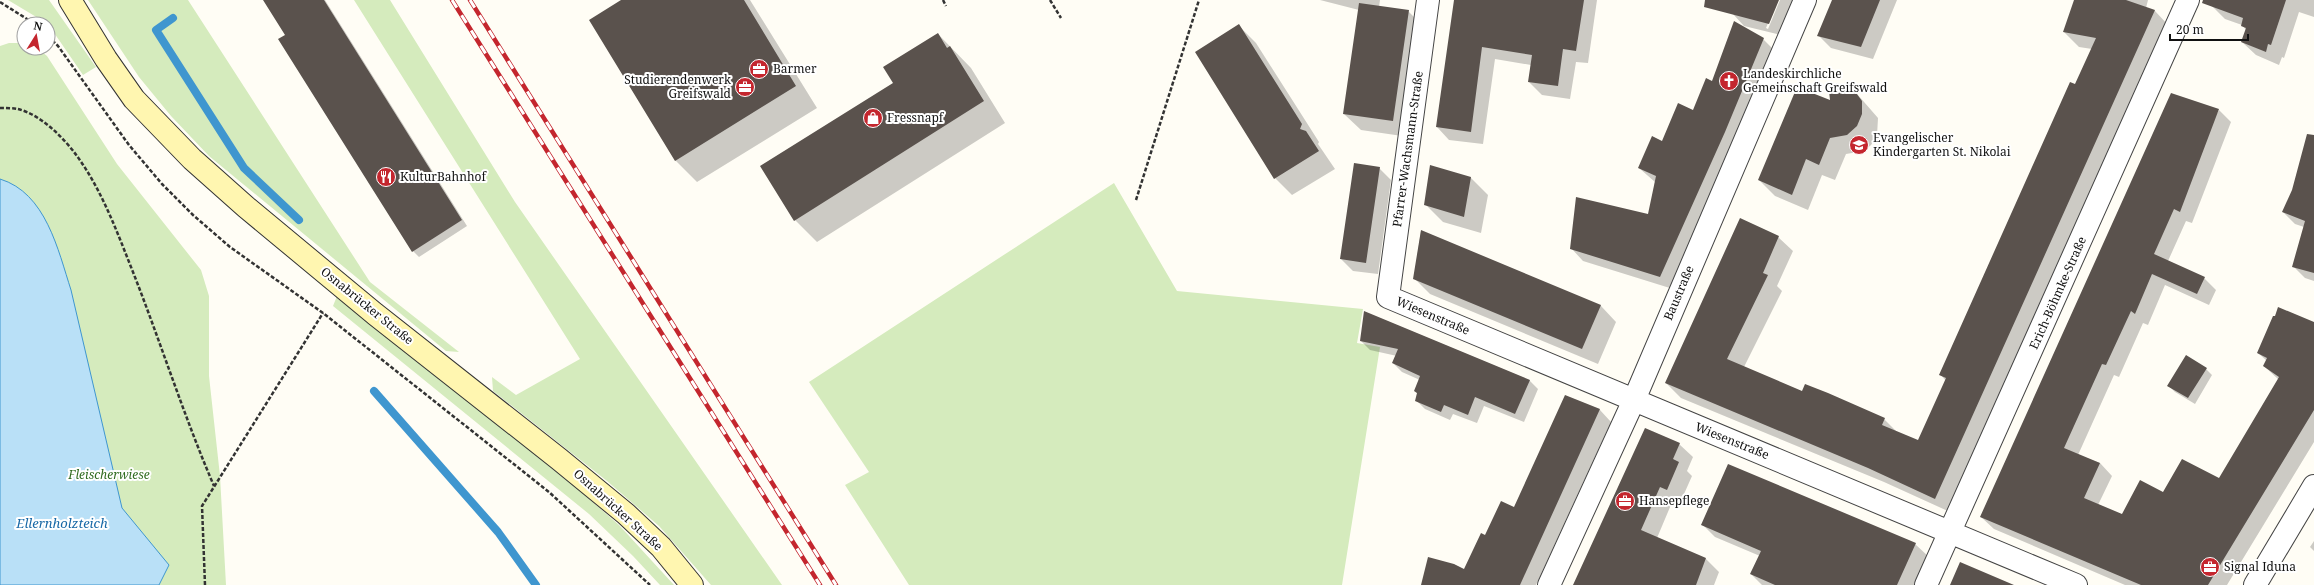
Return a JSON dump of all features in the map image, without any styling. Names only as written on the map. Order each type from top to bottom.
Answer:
[{"type":"main road","name":"Osnabrücker Straße","points":[[70,0],[106,59],[134,98],[192,159],[246,208],[375,314],[564,463],[626,514],[660,547],[692,585]]},
{"type":"street","name":"Pfarrer-Wachsmann-Straße","points":[[1388,297],[1428,0]]},
{"type":"street","name":"Baustraße","points":[[1549,585],[1634,400],[1805,0]]},
{"type":"street","name":"Erich-Böhmke-Straße","points":[[1926,585],[2188,0]]},
{"type":"street","name":"Wiesenstraße","points":[[1388,297],[1951,531],[2076,585]]},
{"type":"street","points":[[2255,585],[2314,486]]},
{"type":"path","points":[[943,0],[946,6]]},
{"type":"path","points":[[1050,0],[1061,18]]},
{"type":"path","points":[[1136,200],[1200,0]]},
{"type":"path","points":[[0,2],[22,16]]},
{"type":"path","points":[[56,44],[129,145],[162,184],[193,215],[230,247],[323,313],[549,492],[650,585]]},
{"type":"path","points":[[0,108],[18,109],[38,119],[58,134],[77,156],[95,186],[111,218],[147,307],[214,486]]},
{"type":"path","points":[[205,585],[202,506],[323,313]]},
{"type":"green space","points":[[8,0],[49,0],[96,67],[83,75],[56,36],[56,16],[35,16]]},
{"type":"green space","points":[[88,0],[188,0],[370,282],[459,352],[446,351],[209,156],[171,116],[139,77]]},
{"type":"green space","points":[[354,0],[390,0],[515,202],[782,585],[711,585],[659,526],[607,481],[493,391],[492,377],[516,395],[580,359]]},
{"type":"green space","name":"Fleischerwiese","points":[[9,43],[16,43],[16,56],[47,56],[117,164],[201,270],[209,296],[209,376],[220,476],[226,585],[0,585],[0,46]]},
{"type":"green space","points":[[1114,183],[1177,291],[1363,309],[1357,343],[1380,347],[1342,585],[909,585],[845,485],[869,472],[809,382]]},
{"type":"green space","points":[[337,296],[579,490],[619,525],[674,585],[660,585],[633,556],[589,514],[333,306]]},
{"type":"water","name":"Ellernholzteich","points":[[0,179],[16,186],[29,197],[48,225],[55,241],[71,290],[122,508],[169,565],[159,585],[0,585]]},
{"type":"building","points":[[263,0],[324,0],[462,220],[412,252],[278,39],[285,35]]},
{"type":"building","points":[[621,0],[744,0],[796,86],[675,161],[589,20]]},
{"type":"building","points":[[1454,0],[1584,0],[1576,51],[1563,49],[1558,86],[1528,82],[1532,55],[1482,47],[1471,132],[1436,127]]},
{"type":"building","points":[[1705,0],[1779,0],[1769,24],[1704,7]]},
{"type":"building","points":[[1832,0],[1880,0],[1861,47],[1817,36]]},
{"type":"building","points":[[2074,0],[2126,0],[2155,10],[1935,499],[1868,468],[1665,383],[1740,218],[1779,236],[1763,273],[1768,275],[1727,359],[1802,391],[1805,384],[1828,393],[1885,418],[1882,425],[1918,440],[1946,378],[1939,375],[2070,82],[2075,84],[2096,38],[2063,32]]},
{"type":"building","points":[[2203,0],[2286,0],[2271,45],[2268,44],[2266,52],[2241,42],[2246,28],[2241,26],[2243,18],[2202,3]]},
{"type":"building","points":[[1359,3],[1409,10],[1393,121],[1343,114]]},
{"type":"building","points":[[1734,21],[1764,38],[1725,132],[1660,277],[1570,249],[1576,197],[1648,214],[1656,176],[1638,168],[1652,136],[1662,141],[1678,103],[1693,110],[1706,78],[1712,81]]},
{"type":"building","points":[[1239,24],[1302,124],[1300,129],[1306,131],[1319,151],[1274,179],[1195,52]]},
{"type":"building","points":[[938,33],[947,48],[950,46],[984,101],[794,221],[760,166],[893,83],[883,67]]},
{"type":"building","points":[[1828,82],[1851,86],[1862,101],[1862,114],[1857,126],[1847,135],[1830,138],[1819,165],[1806,159],[1792,195],[1758,180],[1797,87],[1830,100]]},
{"type":"building","points":[[2171,93],[2219,109],[2180,212],[2174,209],[2154,254],[2205,277],[2197,294],[2152,274],[2135,314],[2131,311],[2106,365],[2102,364],[2064,448],[2100,463],[2084,498],[2122,514],[2140,480],[2163,492],[2182,459],[2219,478],[2279,377],[2263,366],[2267,358],[2257,353],[2278,307],[2314,322],[2314,410],[2208,585],[2141,585],[1980,517]]},
{"type":"building","points":[[2307,134],[2314,135],[2314,273],[2292,267],[2305,221],[2282,212],[2292,190]]},
{"type":"building","points":[[1354,163],[1380,167],[1366,263],[1340,259]]},
{"type":"building","points":[[1430,165],[1471,177],[1464,217],[1424,205]]},
{"type":"building","points":[[1421,230],[1601,305],[1582,349],[1413,279]]},
{"type":"building","points":[[1364,311],[1530,380],[1515,414],[1475,397],[1468,415],[1444,405],[1441,412],[1415,401],[1417,393],[1414,391],[1420,376],[1392,363],[1398,349],[1360,341]]},
{"type":"building","points":[[2186,355],[2207,368],[2188,398],[2167,386]]},
{"type":"building","points":[[1565,395],[1600,409],[1520,585],[1421,585],[1428,557],[1454,564],[1464,569],[1481,533],[1485,535],[1501,501],[1514,507]]},
{"type":"building","points":[[1645,428],[1680,443],[1673,459],[1679,462],[1667,490],[1660,487],[1641,530],[1706,558],[1696,585],[1573,585]]},
{"type":"building","points":[[1728,464],[1916,543],[1897,585],[1775,585],[1750,574],[1761,551],[1701,525]]},
{"type":"building","points":[[1960,562],[2014,585],[1950,585]]},
{"type":"waterway","points":[[173,18],[156,30],[244,168],[299,220]]},
{"type":"waterway","points":[[374,391],[498,532],[536,585]]},
{"type":"railway","points":[[452,0],[820,585]]},
{"type":"railway","points":[[470,0],[836,585]]},
{"type":"place","name":"Barmer","points":[[759,69]]},
{"type":"place","name":"Landeskirchliche Gemeinschaft Greifswald","points":[[1729,81]]},
{"type":"place","name":"Studierendenwerk Greifswald","points":[[745,87]]},
{"type":"place","name":"Fressnapf","points":[[873,118]]},
{"type":"place","name":"Evangelischer Kindergarten St. Nikolai","points":[[1859,145]]},
{"type":"place","name":"KulturBahnhof","points":[[386,177]]},
{"type":"place","name":"Hansepflege","points":[[1625,501]]},
{"type":"place","name":"Signal Iduna","points":[[2210,567]]}]
